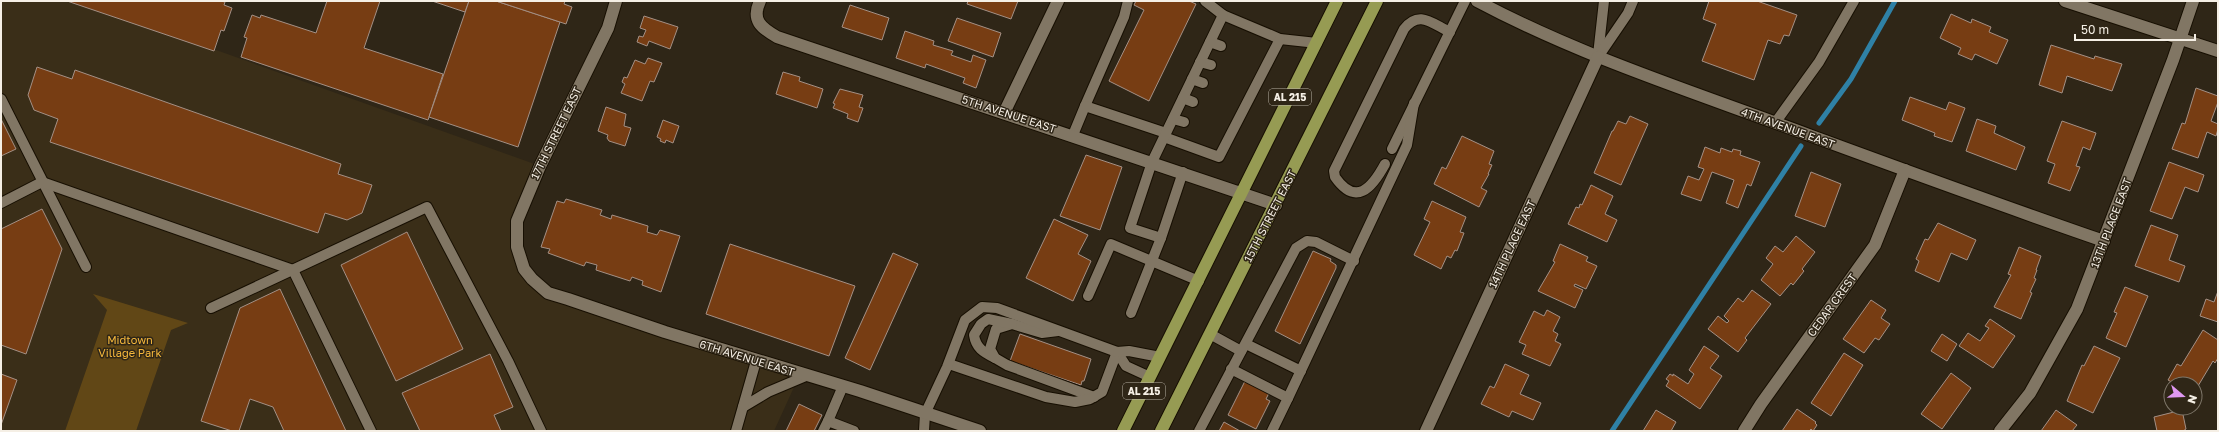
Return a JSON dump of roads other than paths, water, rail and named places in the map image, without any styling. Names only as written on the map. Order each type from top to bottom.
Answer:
[{"type":"main road","name":"AL 215","points":[[1123,431],[1243,194],[1337,1]]},
{"type":"main road","name":"15TH STREET EAST","points":[[1161,431],[1276,205],[1377,1]]},
{"type":"street","name":"17TH STREET EAST","points":[[524,269],[517,247],[516,221],[543,160],[608,28],[616,1]]},
{"type":"street","points":[[1004,113],[1058,1]]},
{"type":"street","name":"4TH AVENUE EAST","points":[[1477,1],[1521,24],[1598,57],[1775,123],[2104,241]]},
{"type":"street","points":[[2065,1],[2218,52]]},
{"type":"street","name":"13TH PLACE EAST","points":[[2000,431],[2030,392],[2077,309],[2104,241],[2193,1]]},
{"type":"street","name":"5TH AVENUE EAST","points":[[758,5],[757,20],[764,30],[777,37],[1183,172],[1276,205]]},
{"type":"street","name":"14TH PLACE EAST","points":[[1426,431],[1598,57]]},
{"type":"street","name":"CEDAR CREST","points":[[1744,431],[1761,404],[1875,245],[1905,170]]},
{"type":"street","name":"6TH AVENUE EAST","points":[[524,269],[532,279],[548,292],[756,361],[843,386],[924,414],[980,431]]},
{"type":"lane","points":[[1073,135],[1124,17],[1128,1]]},
{"type":"lane","points":[[1206,1],[1223,15],[1280,39],[1317,43]]},
{"type":"lane","points":[[1392,149],[1465,1]]},
{"type":"lane","points":[[1598,57],[1604,1]]},
{"type":"lane","points":[[1598,57],[1628,13],[1633,1]]},
{"type":"lane","points":[[1775,123],[1819,62],[1854,1]]},
{"type":"lane","points":[[1161,238],[1130,228],[1152,162],[1223,15]]},
{"type":"lane","points":[[1385,164],[1377,179],[1366,191],[1358,192],[1347,189],[1334,177],[1334,170],[1409,22],[1415,18],[1422,18],[1450,32]]},
{"type":"lane","points":[[1085,106],[1218,156],[1225,137],[1264,61],[1280,39]]},
{"type":"lane","points":[[1210,42],[1220,46]]},
{"type":"lane","points":[[1200,62],[1211,65]]},
{"type":"lane","points":[[1192,79],[1203,83]]},
{"type":"lane","points":[[1183,98],[1193,102]]},
{"type":"lane","points":[[1,99],[86,267]]},
{"type":"lane","points":[[1272,431],[1354,261],[1407,145],[1414,103]]},
{"type":"lane","points":[[1173,118],[1184,122]]},
{"type":"lane","points":[[1130,313],[1152,262],[1183,172]]},
{"type":"lane","points":[[1,203],[42,182],[293,270],[371,431]]},
{"type":"lane","points":[[211,308],[427,207],[508,361],[541,431]]},
{"type":"lane","points":[[1199,431],[1296,248],[1307,241],[1316,242],[1354,261]]},
{"type":"lane","points":[[1088,296],[1111,244],[1199,281]]},
{"type":"lane","points":[[924,431],[924,414],[948,364],[964,320],[982,307],[997,308],[1117,352],[1129,351],[1160,357]]},
{"type":"lane","points":[[1060,330],[1042,333],[988,319],[981,324],[974,334],[976,344],[983,352],[1007,365],[1094,397]]},
{"type":"lane","points":[[995,358],[990,349],[996,329],[1012,324]]},
{"type":"lane","points":[[1210,334],[1301,371]]},
{"type":"lane","points":[[1117,352],[1126,366],[1150,377]]},
{"type":"lane","points":[[948,364],[1046,397],[1075,402],[1094,397],[1102,392],[1117,352]]},
{"type":"lane","points":[[736,431],[756,361]]},
{"type":"lane","points":[[1231,369],[1288,398]]},
{"type":"lane","points":[[743,407],[768,392],[806,376]]},
{"type":"lane","points":[[823,431],[843,386]]},
{"type":"lane","points":[[828,421],[854,431]]},
{"type":"waterway","points":[[1819,123],[1851,79],[1895,1]]},
{"type":"waterway","points":[[1612,431],[1801,146]]},
{"type":"park label","name":"Midtown Village Park","points":[[130,346]]}]
